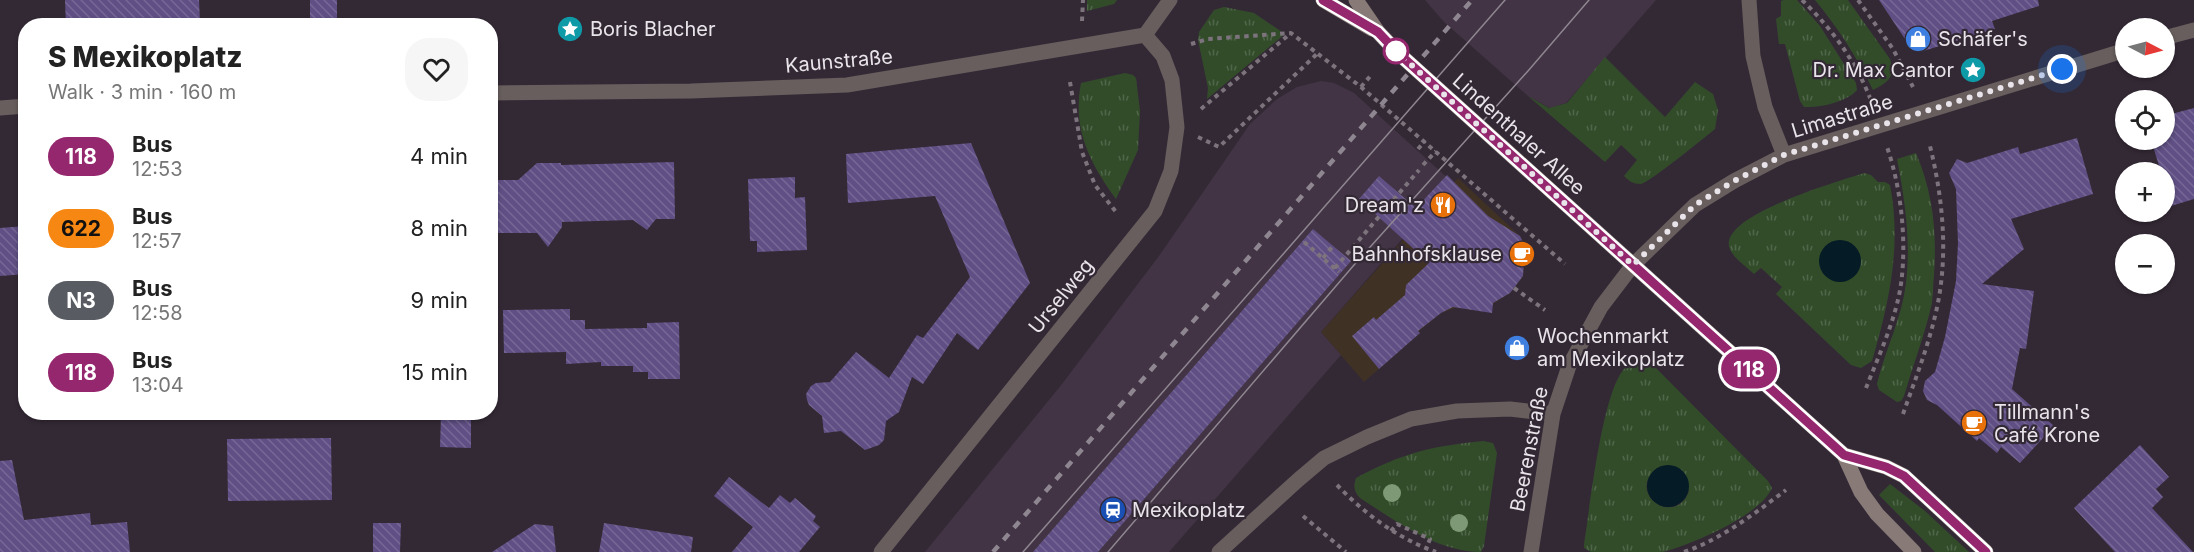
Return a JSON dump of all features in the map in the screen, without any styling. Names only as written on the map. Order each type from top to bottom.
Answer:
[{"type":"main road","name":"Lindenthaler Allee","points":[[1323,0],[1378,32]]},
{"type":"main road","name":"Lindenthaler Allee","points":[[1356,0],[1378,32],[1397,52],[1844,455]]},
{"type":"main road","points":[[1844,455],[1861,492],[1877,514],[1914,552]]},
{"type":"main road","points":[[1844,455],[1886,467],[1904,476],[1986,552]]},
{"type":"street","points":[[1145,35],[1170,0]]},
{"type":"street","points":[[1749,0],[1755,66],[1765,107],[1784,155]]},
{"type":"street","points":[[2175,35],[2194,30]]},
{"type":"street","name":"Kaunstraße","points":[[498,93],[692,91],[847,85],[1145,35]]},
{"type":"street","name":"Urselweg","points":[[881,552],[1155,211],[1171,171],[1177,127],[1172,80],[1163,56],[1145,35]]},
{"type":"street","name":"Limastraße","points":[[1633,265],[1695,205],[1734,181],[1784,155],[2115,53]]},
{"type":"street","points":[[0,108],[18,107]]},
{"type":"street","name":"Beerenstraße","points":[[1531,552],[1553,414],[1569,366],[1590,325],[1633,265]]},
{"type":"street","points":[[1219,552],[1324,458],[1412,419],[1491,408],[1553,414]]},
{"type":"path","points":[[1082,25],[1083,0]]},
{"type":"path","points":[[1802,0],[1824,21],[1857,68],[1871,101]]},
{"type":"path","points":[[1858,0],[1893,49],[1913,87]]},
{"type":"path","points":[[1191,44],[1208,39],[1291,33],[1361,87],[1565,264]]},
{"type":"path","points":[[1201,109],[1291,33]]},
{"type":"path","points":[[1198,136],[1219,147],[1318,53]]},
{"type":"path","points":[[1361,87],[1372,74]]},
{"type":"path","points":[[1071,82],[1082,152],[1095,185],[1116,212]]},
{"type":"path","points":[[1418,149],[1425,141]]},
{"type":"path","points":[[1903,414],[1928,341],[1936,310],[1942,270],[1941,210],[1937,174],[1929,142]]},
{"type":"path","points":[[1423,165],[1436,151]]},
{"type":"path","points":[[1866,388],[1886,340],[1901,284],[1902,226],[1894,169],[1889,154]]},
{"type":"path","points":[[1335,268],[1419,170]]},
{"type":"path","points":[[1304,242],[1339,272]]},
{"type":"path","points":[[1323,258],[1333,246]]},
{"type":"path","points":[[1514,288],[1545,310]]},
{"type":"path","points":[[1337,485],[1356,505],[1391,531],[1436,552]]},
{"type":"path","points":[[1684,552],[1696,548],[1747,520],[1786,490]]},
{"type":"path","points":[[1303,516],[1346,552]]},
{"type":"path","points":[[1391,531],[1397,524],[1430,539],[1426,549]]},
{"type":"shaded area","points":[[1425,0],[1656,0],[1566,103],[1550,108],[1528,96],[1444,22]]},
{"type":"shaded area","points":[[1321,81],[1334,83],[1354,93],[1452,182],[1321,332],[1341,355],[1169,552],[925,552],[1062,384],[1159,256],[1250,124],[1277,99],[1297,87]]},
{"type":"shaded area","points":[[1458,178],[1520,236],[1525,246],[1523,276],[1510,293],[1482,311],[1465,309],[1464,305],[1441,313],[1364,382],[1321,332]]},
{"type":"green space","points":[[1087,0],[1117,0],[1114,4],[1087,11]]},
{"type":"green space","points":[[1797,0],[1820,26],[1856,83],[1857,90],[1847,98],[1832,103],[1804,107],[1800,101],[1785,44],[1779,44],[1776,19],[1781,16],[1781,1]]},
{"type":"green space","points":[[1815,0],[1848,0],[1890,59],[1892,70],[1887,81],[1873,90],[1847,43]]},
{"type":"green space","points":[[1224,7],[1254,13],[1285,34],[1207,99],[1208,88],[1198,40],[1199,32],[1214,10]]},
{"type":"green space","points":[[1605,57],[1665,117],[1695,82],[1713,94],[1718,110],[1715,129],[1665,169],[1641,184],[1631,182],[1624,176],[1637,160],[1621,145],[1605,162],[1528,96],[1549,108],[1567,103]]},
{"type":"green space","points":[[1125,73],[1136,78],[1140,111],[1138,150],[1116,199],[1098,172],[1085,145],[1079,115],[1079,100],[1081,83]]},
{"type":"green space","points":[[1916,153],[1930,198],[1932,213],[1935,259],[1932,303],[1904,396],[1901,401],[1897,402],[1879,390],[1877,384],[1901,309],[1906,283],[1908,252],[1906,221],[1897,159]]},
{"type":"green space","points":[[1864,173],[1871,175],[1878,182],[1890,185],[1895,230],[1892,274],[1884,318],[1872,361],[1861,368],[1851,365],[1776,294],[1782,287],[1761,268],[1754,274],[1736,258],[1729,246],[1732,234],[1744,222],[1763,211],[1785,200]]},
{"type":"green space","points":[[1637,361],[1651,363],[1768,481],[1772,488],[1754,509],[1724,528],[1676,548],[1663,552],[1591,552],[1584,548],[1584,544],[1604,424],[1617,381],[1626,367]],"holes":[[[1657,468],[1689,491],[1683,502],[1674,507],[1665,507],[1656,503],[1647,488],[1649,478]]]},
{"type":"green space","points":[[1483,441],[1493,443],[1497,453],[1484,546],[1481,552],[1449,547],[1418,534],[1360,498],[1355,491],[1356,478],[1388,462],[1433,448]]},
{"type":"green space","points":[[1890,484],[1925,511],[1969,552],[1935,552],[1879,495]]},
{"type":"water","points":[[1840,240],[1848,241],[1855,246],[1860,253],[1860,269],[1855,276],[1848,281],[1840,282],[1832,281],[1825,276],[1820,269],[1819,261],[1820,253],[1825,246],[1832,241]]},
{"type":"water","points":[[1668,465],[1676,466],[1683,471],[1688,478],[1688,494],[1683,501],[1676,506],[1668,507],[1660,506],[1653,501],[1648,494],[1647,486],[1648,478],[1653,471],[1660,466]]},
{"type":"building","points":[[65,0],[199,0],[200,18],[66,18]]},
{"type":"building","points":[[310,0],[337,0],[337,18],[310,18]]},
{"type":"building","points":[[1879,0],[2038,0],[2039,6],[1992,21],[1995,29],[1920,52],[1909,45]]},
{"type":"building","points":[[2194,108],[2194,199],[2175,205],[2175,162],[2158,162],[2154,150],[2175,150],[2175,113]]},
{"type":"building","points":[[2077,138],[2093,194],[2011,219],[2024,249],[1982,284],[2034,291],[2026,349],[2020,348],[2012,389],[2054,426],[2020,463],[2001,447],[1997,453],[1979,438],[1977,441],[1937,405],[1927,400],[1923,391],[1925,381],[1935,372],[1945,337],[1956,281],[1958,243],[1956,189],[1949,173],[1957,159],[1967,163],[2018,147],[2020,154]]},
{"type":"building","points":[[971,143],[1030,283],[978,350],[957,333],[923,384],[912,377],[899,412],[886,421],[884,440],[879,445],[865,450],[841,431],[824,433],[822,416],[809,405],[807,400],[806,394],[811,386],[816,383],[830,382],[856,352],[889,378],[917,335],[923,338],[970,277],[935,196],[848,203],[846,154]]},
{"type":"building","points":[[674,162],[675,219],[656,219],[647,230],[633,220],[562,222],[562,227],[548,247],[537,233],[498,233],[498,180],[518,180],[537,163],[561,163],[561,165]]},
{"type":"building","points":[[1447,175],[1488,216],[1520,236],[1525,246],[1523,276],[1510,293],[1493,303],[1492,313],[1453,307],[1441,313],[1418,331],[1420,333],[1379,369],[1352,336],[1374,317],[1376,320],[1405,295],[1406,285],[1429,263],[1359,199],[1379,176],[1416,208]]},
{"type":"building","points":[[795,177],[795,198],[805,197],[807,250],[757,252],[757,241],[750,241],[748,179]]},
{"type":"building","points":[[18,227],[18,275],[0,276],[0,228]]},
{"type":"building","points":[[1313,229],[1351,261],[1098,552],[1033,552]]},
{"type":"building","points":[[570,309],[570,320],[585,320],[585,329],[647,328],[647,323],[679,322],[680,379],[648,379],[648,372],[633,372],[633,366],[601,366],[601,362],[566,364],[566,352],[504,353],[503,310]]},
{"type":"building","points":[[441,420],[471,420],[471,448],[440,447]]},
{"type":"building","points":[[331,438],[332,500],[228,501],[227,439]]},
{"type":"building","points":[[2140,445],[2169,477],[2156,489],[2163,497],[2152,508],[2193,552],[2115,552],[2074,508]]},
{"type":"building","points":[[12,460],[24,520],[90,513],[91,525],[127,522],[130,552],[0,552],[0,461]]},
{"type":"building","points":[[729,477],[769,508],[780,495],[790,503],[795,498],[816,516],[813,521],[820,527],[799,552],[732,552],[753,527],[714,496]]},
{"type":"building","points":[[373,523],[401,523],[400,552],[373,552]]},
{"type":"building","points":[[604,523],[693,537],[691,552],[599,552]]},
{"type":"building","points":[[535,524],[553,526],[556,552],[492,552]]},
{"type":"tram line","points":[[1023,552],[1505,0]]},
{"type":"tram line","points":[[1108,552],[1354,265],[1589,0]]},
{"type":"railway","points":[[993,552],[1472,0]]},
{"type":"bus line","name":"118","points":[[1323,0],[1378,32],[1397,52],[1844,455],[1886,467],[1904,476],[1986,552]]},
{"type":"place","name":"Boris Blacher","points":[[570,29]]},
{"type":"place","name":"Schäfer's","points":[[1918,39]]},
{"type":"place","name":"Dr. Max Cantor","points":[[1973,70]]},
{"type":"place","name":"Dream'z","points":[[1443,205]]},
{"type":"place","name":"Bahnhofsklause","points":[[1522,254]]},
{"type":"place","name":"Wochenmarkt am Mexikoplatz","points":[[1517,348]]},
{"type":"place","name":"Tillmann's Café Krone","points":[[1974,423]]},
{"type":"place","name":"Mexikoplatz","points":[[1113,510]]},
{"type":"route","points":[[1396,51],[1633,265],[1695,205],[1734,181],[1784,155],[2062,69]]}]
